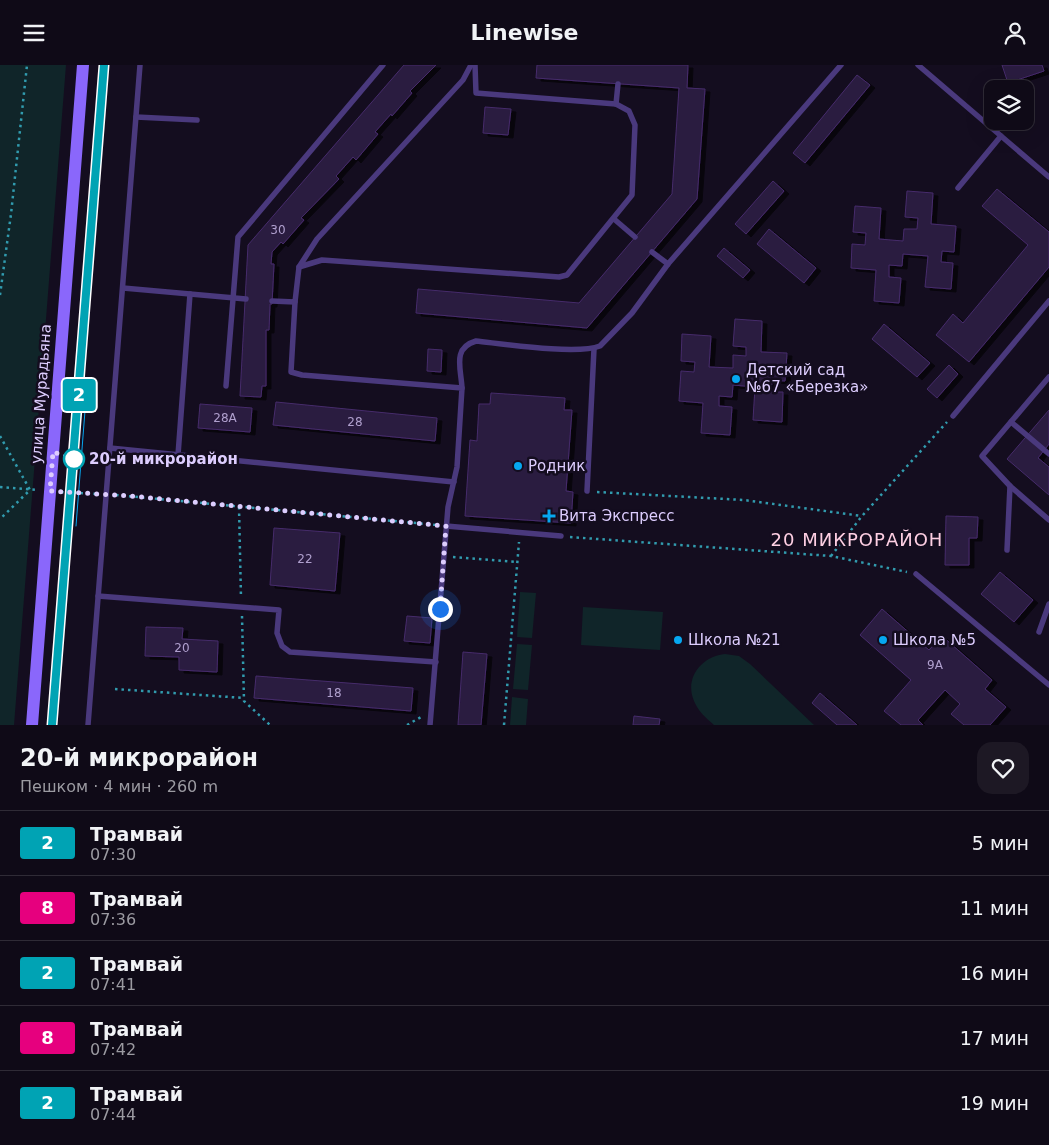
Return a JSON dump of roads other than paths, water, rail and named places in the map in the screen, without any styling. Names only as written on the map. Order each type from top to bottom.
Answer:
[{"type":"main road","name":"улица Мурадьяна","points":[[32,725],[83,65]]},
{"type":"lane","points":[[88,725],[140,65]]},
{"type":"lane","points":[[226,386],[238,237],[383,65]]},
{"type":"lane","points":[[462,388],[302,375],[291,372],[299,267],[318,239],[463,80],[471,65]]},
{"type":"lane","points":[[299,267],[322,259],[559,277],[567,275],[632,195],[635,125],[628,111],[616,104],[476,93],[475,65]]},
{"type":"lane","points":[[430,725],[446,526],[457,467],[462,388],[459,353],[462,347],[476,341],[557,349],[594,349],[600,346],[632,313],[668,265],[841,65]]},
{"type":"lane","points":[[918,65],[1049,177]]},
{"type":"lane","points":[[616,104],[618,83]]},
{"type":"lane","points":[[136,117],[197,120]]},
{"type":"lane","points":[[958,188],[1001,136]]},
{"type":"lane","points":[[614,219],[635,237]]},
{"type":"lane","points":[[652,251],[668,265]]},
{"type":"lane","points":[[123,288],[246,299]]},
{"type":"lane","points":[[178,455],[190,294]]},
{"type":"lane","points":[[272,301],[295,302]]},
{"type":"lane","points":[[953,416],[1049,301]]},
{"type":"lane","points":[[587,491],[594,349]]},
{"type":"lane","points":[[1049,377],[982,456],[1010,486],[1049,520]]},
{"type":"lane","points":[[1010,422],[1049,454]]},
{"type":"lane","points":[[110,448],[454,482]]},
{"type":"lane","points":[[1007,550],[1010,486]]},
{"type":"lane","points":[[446,526],[561,536]]},
{"type":"lane","points":[[916,574],[1049,685]]},
{"type":"lane","points":[[98,596],[279,610],[277,633],[282,647],[290,652],[436,662]]},
{"type":"lane","points":[[1039,632],[1049,604]]},
{"type":"tram line","points":[[52,725],[104,65]]},
{"type":"tram line","name":"2","points":[[52,725],[104,65]]},
{"type":"tram line","points":[[76,526],[85,411]]},
{"type":"place","name":"Детский сад №67 «Березка»","points":[[736,379]]},
{"type":"place","name":"20-й микрорайон","points":[[74,459]]},
{"type":"place","name":"Родник","points":[[518,466]]},
{"type":"place","name":"Вита Экспресс","points":[[549,516]]},
{"type":"place","name":"Школа №21","points":[[678,640]]},
{"type":"place","name":"Школа №5","points":[[883,640]]},
{"type":"district","name":"20 МИКРОРАЙОН","points":[[857,540]]}]
